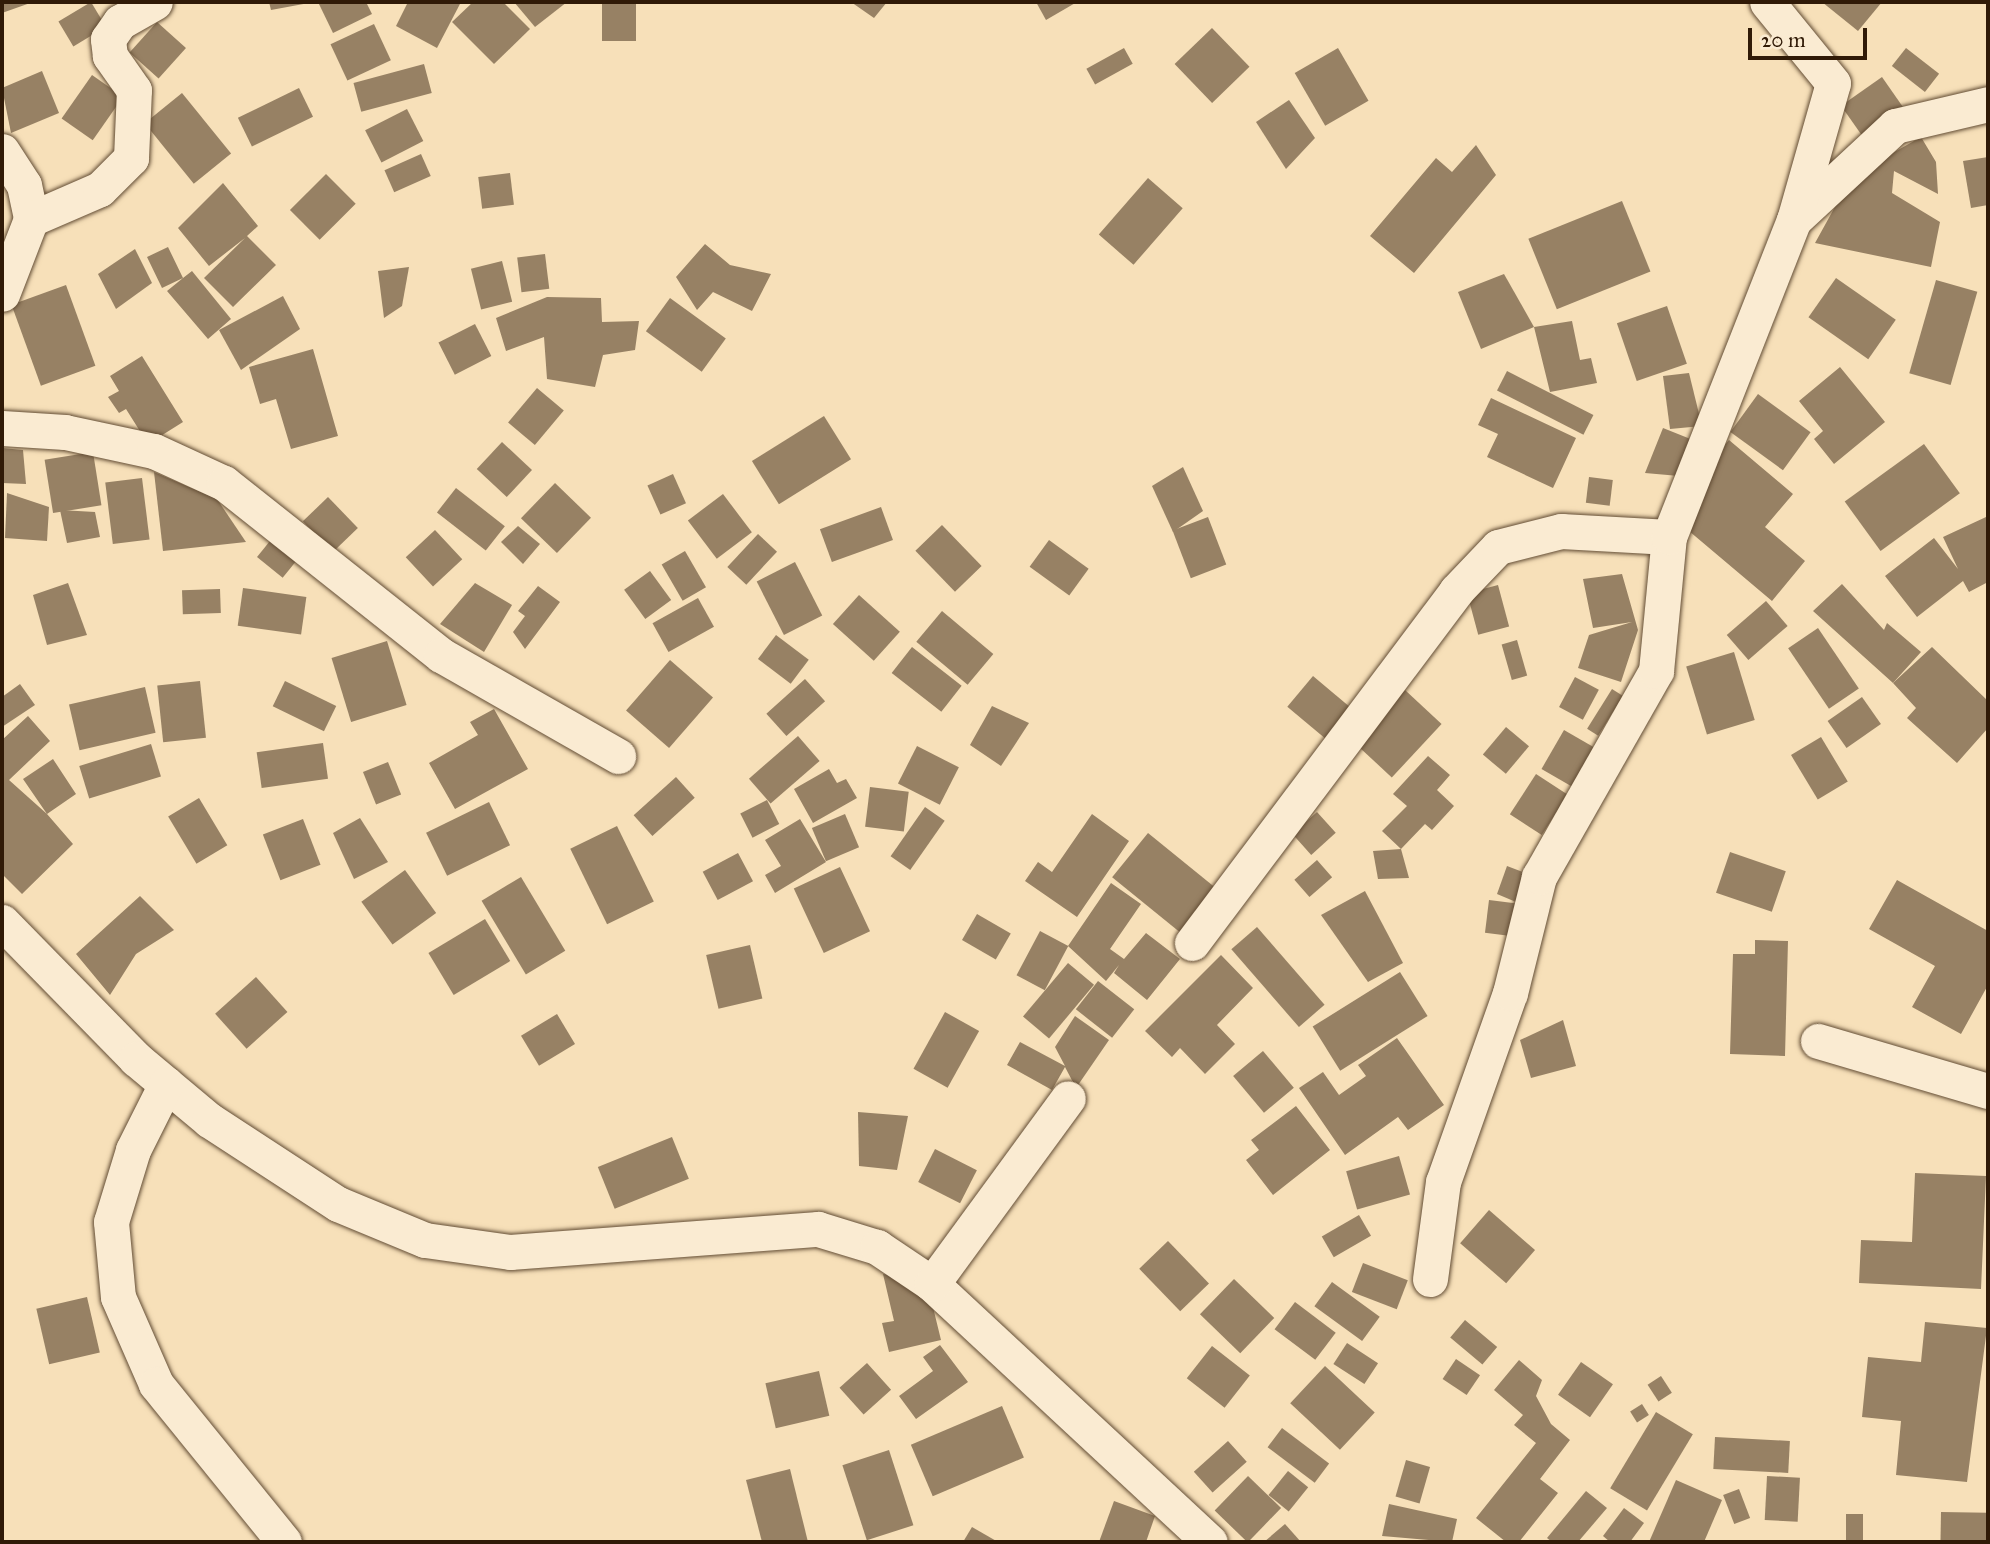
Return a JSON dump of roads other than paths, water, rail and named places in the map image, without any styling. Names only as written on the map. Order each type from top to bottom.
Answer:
[{"type":"street","points":[[31,219],[100,189],[131,158],[134,90],[110,56],[108,39],[120,22],[155,2]]},
{"type":"street","points":[[1430,1279],[1443,1182],[1510,993],[1539,877],[1656,671],[1669,537],[1794,220],[1833,83],[1767,2]]},
{"type":"street","points":[[1794,220],[1895,126],[1988,104]]},
{"type":"street","points":[[2,151],[24,185],[31,219],[2,294]]},
{"type":"street","points":[[2,428],[65,432],[154,451],[224,483],[440,655],[618,756]]},
{"type":"street","points":[[1192,943],[1456,591],[1498,547],[1561,531],[1669,537]]},
{"type":"street","points":[[2,922],[166,1084],[338,1204],[425,1240],[510,1252],[818,1229],[877,1247],[932,1283],[1210,1542]]},
{"type":"street","points":[[1818,1041],[1988,1091]]},
{"type":"street","points":[[166,1084],[133,1150],[111,1222],[118,1297],[156,1384],[284,1542]]},
{"type":"street","points":[[932,1283],[1068,1098]]}]
